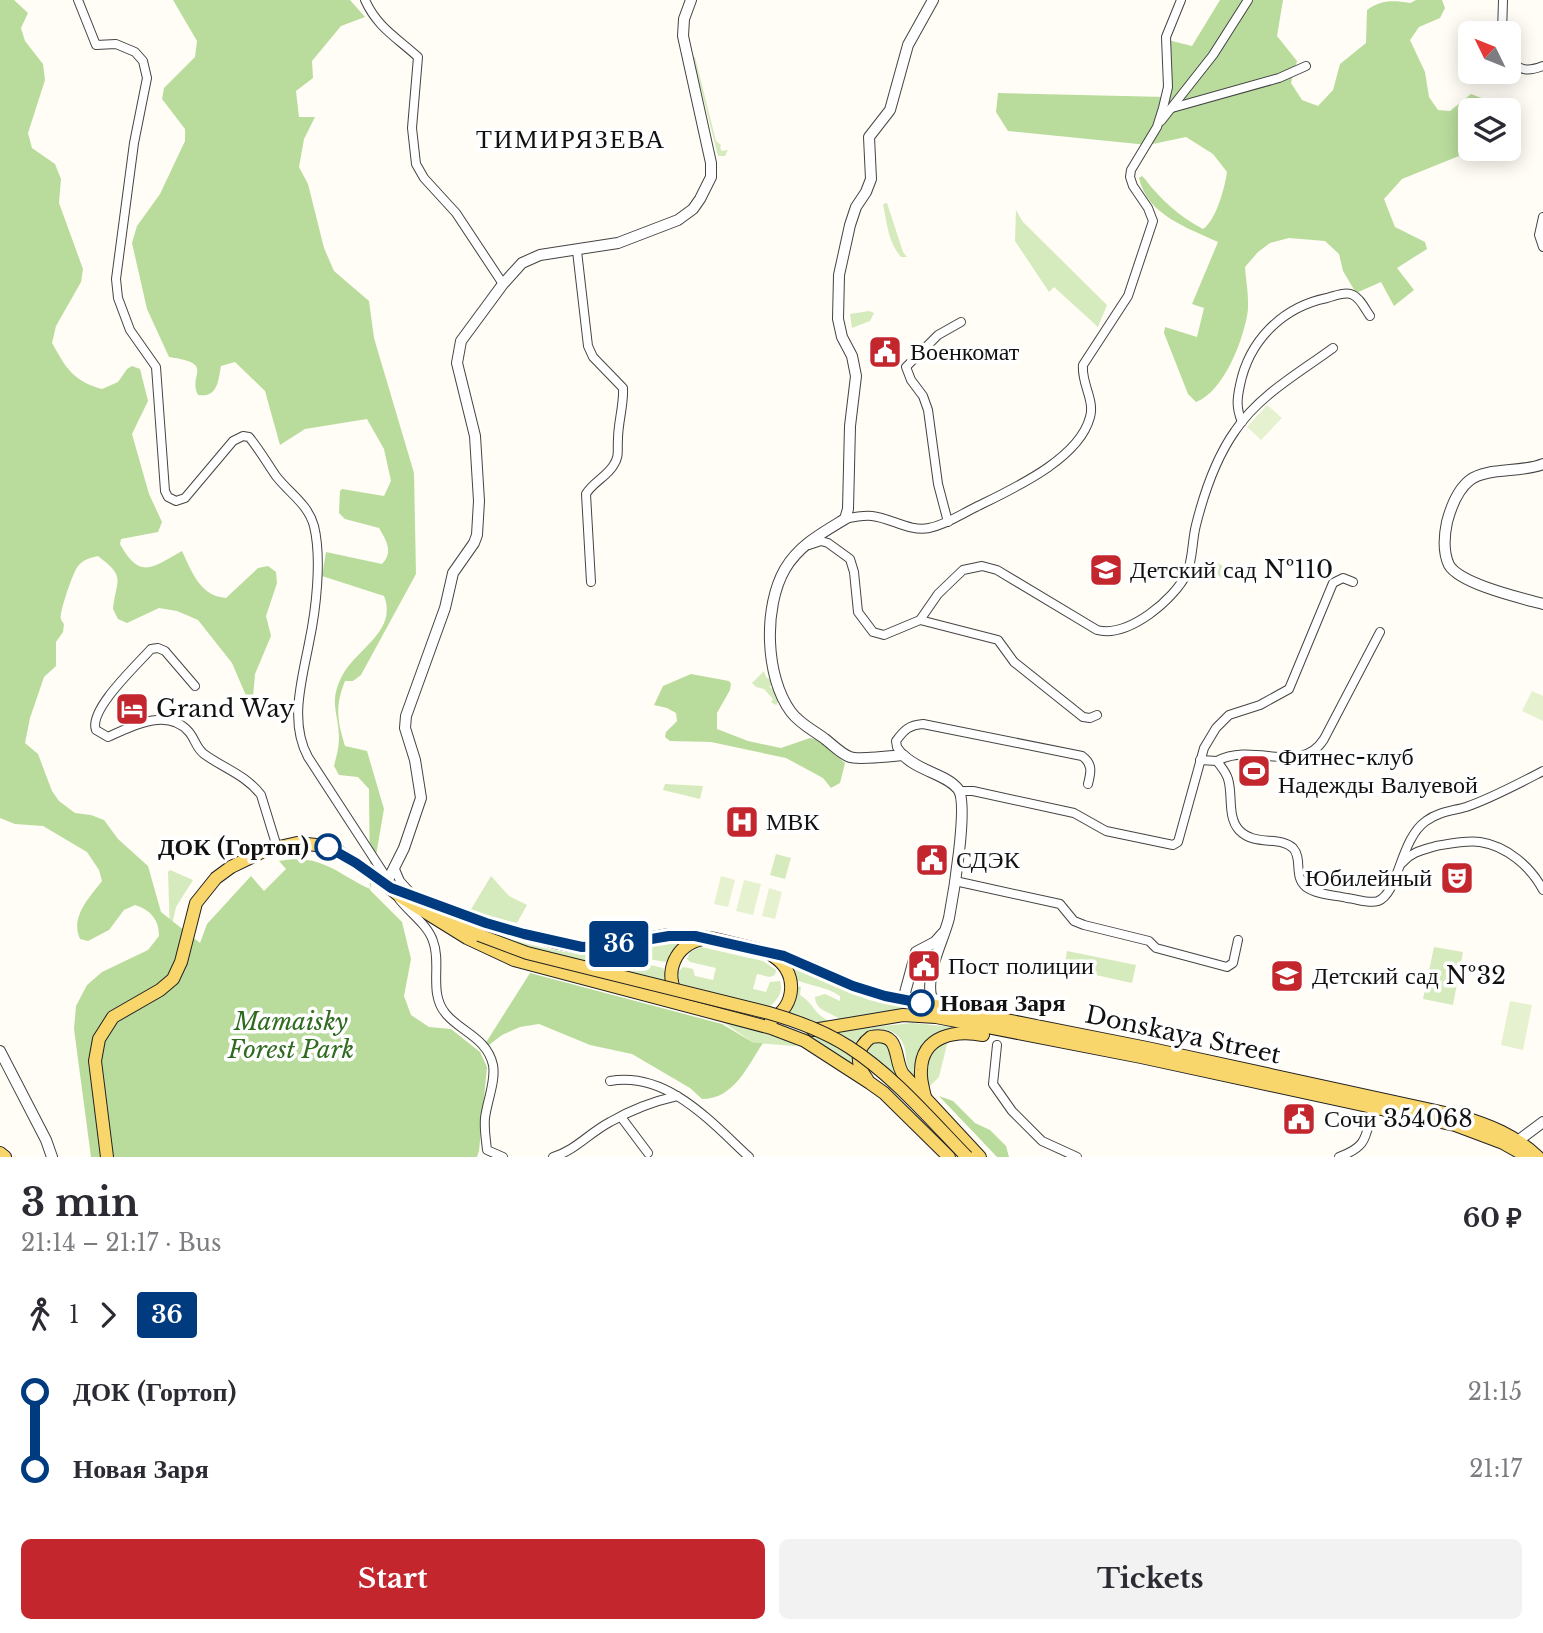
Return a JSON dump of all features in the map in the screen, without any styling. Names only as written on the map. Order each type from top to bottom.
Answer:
[{"type":"main road","points":[[107,1157],[95,1061],[96,1048],[104,1029],[113,1017],[160,990],[173,979],[178,971],[196,903],[216,878],[239,863],[277,847],[297,843],[326,846],[480,935],[527,953],[769,1013],[828,1035],[863,1056],[889,1078],[967,1157]]},
{"type":"main road","points":[[388,884],[401,897],[467,938],[514,960],[790,1034],[805,1041],[884,1093],[949,1157]]},
{"type":"main road","name":"Donskaya Street","points":[[388,884],[486,923],[582,947],[608,946],[669,936],[686,935],[715,939],[784,956],[853,986],[903,1000],[1231,1071],[1459,1116],[1480,1122],[1520,1140],[1538,1157]]},
{"type":"main road","points":[[699,1010],[686,1004],[676,994],[671,981],[672,967],[678,954],[688,944],[701,939],[715,939]]},
{"type":"main road","points":[[747,1023],[762,1023],[775,1018],[785,1009],[791,996],[791,982],[786,968],[776,958],[764,952]]},
{"type":"main road","name":"Donskaya Street","points":[[747,1023],[815,1030],[882,1017],[936,1017],[1042,1040],[1231,1071],[1373,1108],[1476,1131],[1528,1157]]},
{"type":"main road","points":[[925,1097],[921,1076],[922,1061],[928,1048],[939,1038],[968,1032],[1042,1040]]},
{"type":"main road","points":[[870,1083],[863,1075],[858,1055],[865,1041],[880,1036],[888,1039],[894,1046],[898,1054],[899,1069],[980,1157]]},
{"type":"main road","points":[[0,1153],[5,1157]]},
{"type":"street","points":[[78,0],[96,45],[116,44],[135,52],[143,61],[147,78],[134,143],[116,279],[118,298],[130,330],[156,368],[165,491],[168,497],[176,501],[185,498],[225,449],[243,436],[251,439],[278,479],[307,509],[314,527],[318,564],[310,640],[300,685],[300,737],[303,748],[388,884],[433,939],[437,964],[436,989],[442,1009],[487,1049],[493,1066],[485,1118],[486,1154],[503,1157]]},
{"type":"street","points":[[365,0],[380,26],[418,57],[412,128],[416,164],[424,178],[456,214],[503,284]]},
{"type":"street","points":[[388,884],[421,799],[415,760],[405,728],[406,716],[445,608],[453,573],[474,544],[477,535],[479,501],[475,436],[457,363],[458,348],[467,331],[522,263],[531,258],[618,243],[678,220],[693,209],[711,177],[711,163],[683,36],[684,19],[691,0]]},
{"type":"street","points":[[845,519],[848,509],[850,426],[856,376],[852,356],[842,337],[838,319],[839,275],[856,207],[871,179],[869,138],[890,110],[908,45],[933,0]]},
{"type":"street","points":[[1157,127],[1168,87],[1166,37],[1181,0]]},
{"type":"street","points":[[903,755],[880,755],[863,759],[850,757],[799,721],[783,697],[770,653],[770,627],[784,570],[809,541],[845,519],[873,516],[928,529],[948,522],[1047,468],[1065,455],[1088,424],[1091,414],[1091,402],[1082,376],[1083,365],[1123,306],[1153,221],[1152,215],[1133,186],[1131,170],[1157,127],[1213,55],[1248,0]]},
{"type":"street","points":[[1502,21],[1503,0]]},
{"type":"street","points":[[1172,108],[1279,78],[1306,66]]},
{"type":"street","points":[[1521,69],[1528,71],[1543,66]]},
{"type":"street","points":[[1543,216],[1539,234],[1543,247]]},
{"type":"street","points":[[577,251],[588,346],[593,357],[623,388],[624,405],[618,438],[619,456],[606,475],[586,494],[591,582]]},
{"type":"street","points":[[1242,422],[1236,404],[1248,359],[1268,328],[1285,314],[1316,300],[1349,293],[1355,296],[1370,316]]},
{"type":"street","points":[[948,522],[938,484],[928,410],[906,368],[938,335],[961,322]]},
{"type":"street","points":[[797,552],[821,541],[844,553],[850,559],[854,572],[858,612],[873,632],[884,635],[920,620],[948,583],[963,570],[982,566],[997,570],[1097,630],[1113,632],[1147,617],[1173,592],[1188,570],[1196,526],[1211,480],[1223,452],[1242,422],[1269,394],[1333,348]]},
{"type":"street","points":[[1543,464],[1530,469],[1481,475],[1471,479],[1456,496],[1445,530],[1444,545],[1450,567],[1461,576],[1543,604]]},
{"type":"street","points":[[960,791],[973,791],[1074,813],[1106,831],[1173,845],[1178,842],[1204,748],[1216,728],[1229,715],[1260,705],[1289,690],[1333,583],[1343,578],[1353,582]]},
{"type":"street","points":[[920,620],[998,640],[1014,663],[1083,717],[1097,715]]},
{"type":"street","points":[[1200,760],[1217,761],[1242,753],[1300,758],[1312,754],[1324,739],[1380,632]]},
{"type":"street","points":[[195,686],[165,651],[150,649],[104,702],[95,717],[96,730],[108,737],[164,718],[182,726],[190,733],[201,752],[257,789],[277,847]]},
{"type":"street","points":[[942,1008],[933,1000],[930,991],[955,881],[962,802],[960,791],[952,784],[913,765],[903,755],[897,747],[897,741],[904,730],[912,725],[923,724],[1082,756],[1091,768],[1088,784]]},
{"type":"street","points":[[1217,761],[1229,781],[1236,826],[1258,841],[1290,846],[1298,856],[1297,871],[1306,887],[1317,892],[1369,902],[1378,901],[1392,888],[1410,838],[1424,822],[1438,813],[1465,807],[1543,771]]},
{"type":"street","points":[[1399,868],[1407,857],[1418,850],[1448,844],[1480,842],[1510,854],[1529,867],[1543,890]]},
{"type":"street","points":[[394,867],[400,881],[415,896]]},
{"type":"street","points":[[955,881],[1060,904],[1074,921],[1084,925],[1149,941],[1156,948],[1227,967],[1233,962],[1238,940]]},
{"type":"street","points":[[903,1000],[916,952],[935,942],[945,930]]},
{"type":"street","points":[[926,947],[933,950],[937,957]]},
{"type":"street","points":[[997,1045],[993,1084],[1012,1111],[1042,1141],[1077,1157]]},
{"type":"street","points":[[0,1051],[46,1140],[52,1157]]},
{"type":"street","points":[[610,1081],[625,1078],[650,1083],[677,1096],[749,1157]]},
{"type":"street","points":[[553,1157],[581,1144],[599,1129],[621,1117],[663,1099],[677,1096]]},
{"type":"street","points":[[1339,1157],[1355,1151],[1363,1144],[1373,1108]]},
{"type":"street","points":[[621,1117],[648,1153]]},
{"type":"street","points":[[1520,1140],[1543,1122]]},
{"type":"green space","name":"Mamaisky Forest Park","points":[[0,0],[14,0],[28,13],[21,28],[25,41],[43,64],[45,80],[28,133],[32,148],[55,164],[61,179],[59,203],[83,269],[81,282],[56,326],[52,343],[77,378],[102,389],[118,382],[132,366],[140,369],[148,401],[132,434],[149,494],[162,522],[158,532],[121,539],[120,544],[140,567],[154,566],[182,551],[193,575],[203,588],[226,598],[258,568],[268,566],[276,572],[277,583],[266,616],[271,636],[255,674],[251,699],[247,698],[232,663],[198,620],[177,611],[159,608],[127,623],[118,619],[113,609],[118,580],[113,569],[98,556],[85,560],[76,569],[63,604],[61,620],[64,624],[63,632],[56,642],[56,666],[44,677],[30,718],[25,743],[38,754],[52,791],[59,801],[75,813],[104,820],[118,839],[148,866],[161,912],[200,943],[207,924],[251,876],[264,891],[286,869],[279,861],[294,859],[317,862],[370,889],[369,789],[358,777],[339,775],[334,766],[339,739],[335,701],[342,676],[381,630],[387,608],[384,596],[322,576],[326,552],[382,564],[386,560],[388,546],[379,528],[345,519],[339,513],[340,491],[342,489],[384,496],[391,481],[384,449],[367,419],[305,429],[280,445],[265,391],[235,362],[221,366],[218,383],[210,394],[198,395],[196,367],[184,360],[169,357],[147,309],[132,243],[137,226],[160,194],[185,141],[185,129],[162,99],[164,88],[195,57],[197,41],[173,0],[350,0],[365,17],[341,26],[312,61],[313,78],[296,91],[299,117],[315,117],[304,139],[299,167],[308,184],[324,248],[334,271],[369,301],[374,338],[414,473],[416,574],[361,675],[353,681],[345,681],[338,706],[339,721],[345,746],[367,751],[384,809],[370,890],[402,922],[411,959],[404,996],[411,1015],[429,1027],[451,1029],[480,1052],[487,1067],[477,1157],[91,1157],[74,1029],[76,1006],[87,985],[102,972],[148,950],[159,936],[159,930],[153,916],[135,905],[124,910],[109,930],[88,941],[80,939],[77,923],[79,915],[102,881],[99,870],[87,852],[43,826],[15,824],[0,818]]},
{"type":"green space","points":[[1220,0],[1283,0],[1277,36],[1297,61],[1291,83],[1302,100],[1318,106],[1333,90],[1340,64],[1366,43],[1367,10],[1387,2],[1442,0],[1445,8],[1440,18],[1419,27],[1410,40],[1425,72],[1429,97],[1438,110],[1450,111],[1458,105],[1458,156],[1402,179],[1384,199],[1395,227],[1425,242],[1427,249],[1397,268],[1414,290],[1394,306],[1381,282],[1356,293],[1343,271],[1339,254],[1325,241],[1289,238],[1270,243],[1245,267],[1248,310],[1230,365],[1215,388],[1196,402],[1188,394],[1164,333],[1165,327],[1197,337],[1204,308],[1192,304],[1218,242],[1170,219],[1160,211],[1143,191],[1139,178],[1142,176],[1171,207],[1203,229],[1216,211],[1227,172],[1213,154],[1186,137],[1148,145],[1008,131],[996,112],[998,93],[1166,97],[1164,39],[1192,46]]},
{"type":"green space","points":[[693,57],[716,141],[721,145],[722,151],[728,150],[725,156],[718,156]]},
{"type":"green space","points":[[887,203],[907,257],[901,257],[891,239],[883,204]]},
{"type":"green space","points":[[1016,210],[1023,222],[1107,305],[1098,327],[1054,287],[1049,292],[1015,241]]},
{"type":"green space","points":[[869,311],[874,313],[870,321],[852,328],[850,314]]},
{"type":"green space","points":[[1267,405],[1282,418],[1261,440],[1247,427]]},
{"type":"green space","points":[[1211,560],[1227,568],[1222,578],[1207,569]]},
{"type":"green space","points":[[764,671],[766,677],[771,680],[772,685],[769,687],[773,688],[778,702],[776,705],[771,702],[773,699],[764,689],[752,683]]},
{"type":"green space","points":[[691,674],[729,681],[731,684],[717,713],[717,729],[748,741],[781,748],[810,738],[818,740],[845,763],[840,783],[831,788],[823,778],[786,758],[711,742],[670,741],[665,737],[666,732],[677,721],[676,713],[654,705],[663,686]]},
{"type":"green space","points":[[1532,691],[1543,696],[1543,721],[1522,711]]},
{"type":"green space","points":[[665,784],[703,786],[700,799],[663,790]]},
{"type":"green space","points":[[776,854],[791,858],[785,879],[770,875]]},
{"type":"green space","points":[[170,870],[193,880],[176,907],[170,934],[168,872]]},
{"type":"green space","points":[[491,876],[509,896],[527,905],[517,923],[470,911]]},
{"type":"green space","points":[[721,876],[735,880],[728,907],[714,904]]},
{"type":"green space","points":[[744,880],[761,884],[753,915],[736,911]]},
{"type":"green space","points":[[769,888],[782,892],[775,919],[762,916]]},
{"type":"green space","points":[[508,939],[574,953],[685,940],[666,962],[611,953],[606,966],[506,942]]},
{"type":"green space","points":[[701,947],[763,961],[776,970],[775,975],[770,977],[757,974],[753,989],[766,992],[770,982],[780,981],[778,996],[767,1009],[681,988],[677,973],[683,967],[693,969],[695,976],[713,980],[716,968],[687,959],[690,952]]},
{"type":"green space","points":[[1434,947],[1463,952],[1453,1005],[1423,999]]},
{"type":"green space","points":[[1067,951],[1136,965],[1132,983],[1064,968]]},
{"type":"green space","points":[[630,960],[663,968],[667,981],[618,973],[623,962]]},
{"type":"green space","points":[[783,962],[869,1000],[944,1011],[818,1027],[784,1011],[796,986],[801,987],[800,995],[823,1018],[834,1022],[838,1018],[820,1008],[815,997],[825,994],[840,1001],[840,996],[792,978]]},
{"type":"green space","points":[[530,973],[722,1024],[754,1043],[763,1043],[731,1088],[713,1098],[702,1099],[690,1088],[632,1054],[590,1045],[539,1024],[520,1027],[502,1035],[480,1052]]},
{"type":"green space","points":[[1510,1001],[1532,1005],[1523,1050],[1501,1045]]},
{"type":"green space","points":[[721,1021],[750,1026],[797,1043],[795,1046],[754,1043]]},
{"type":"green space","points":[[912,1023],[1007,1036],[962,1030],[923,1047],[917,1056],[914,1076],[908,1066],[904,1045],[890,1031],[877,1029],[859,1038],[854,1047],[853,1065],[798,1033],[817,1033]]},
{"type":"green space","points":[[948,1040],[939,1077],[928,1088],[925,1072],[928,1060],[935,1050]]},
{"type":"green space","points":[[874,1042],[885,1042],[911,1090],[865,1051]]},
{"type":"green space","points":[[939,1096],[953,1101],[975,1123],[990,1130],[1006,1146],[1009,1157],[997,1157]]},
{"type":"bus line","name":"36","points":[[328,847],[391,888],[524,934],[582,947],[601,947],[669,936],[686,935],[715,939],[784,956],[853,986],[921,1003]]},
{"type":"place","name":"Военкомат","points":[[885,352]]},
{"type":"place","name":"Детский сад №110","points":[[1106,570]]},
{"type":"place","name":"Grand Way","points":[[132,709]]},
{"type":"place","name":"Фитнес-клуб Надежды Валуевой","points":[[1254,771]]},
{"type":"place","name":"МВК","points":[[742,822]]},
{"type":"place","name":"ДОК (Гортоп)","points":[[328,847]]},
{"type":"place","name":"СДЭК","points":[[932,860]]},
{"type":"place","name":"Юбилейный","points":[[1457,878]]},
{"type":"place","name":"Пост полиции","points":[[924,966]]},
{"type":"place","name":"Детский сад №32","points":[[1287,976]]},
{"type":"place","name":"Новая Заря","points":[[921,1003]]},
{"type":"place","name":"Сочи 354068","points":[[1299,1119]]},
{"type":"district","name":"ТИМИРЯЗЕВА","points":[[571,139]]}]
